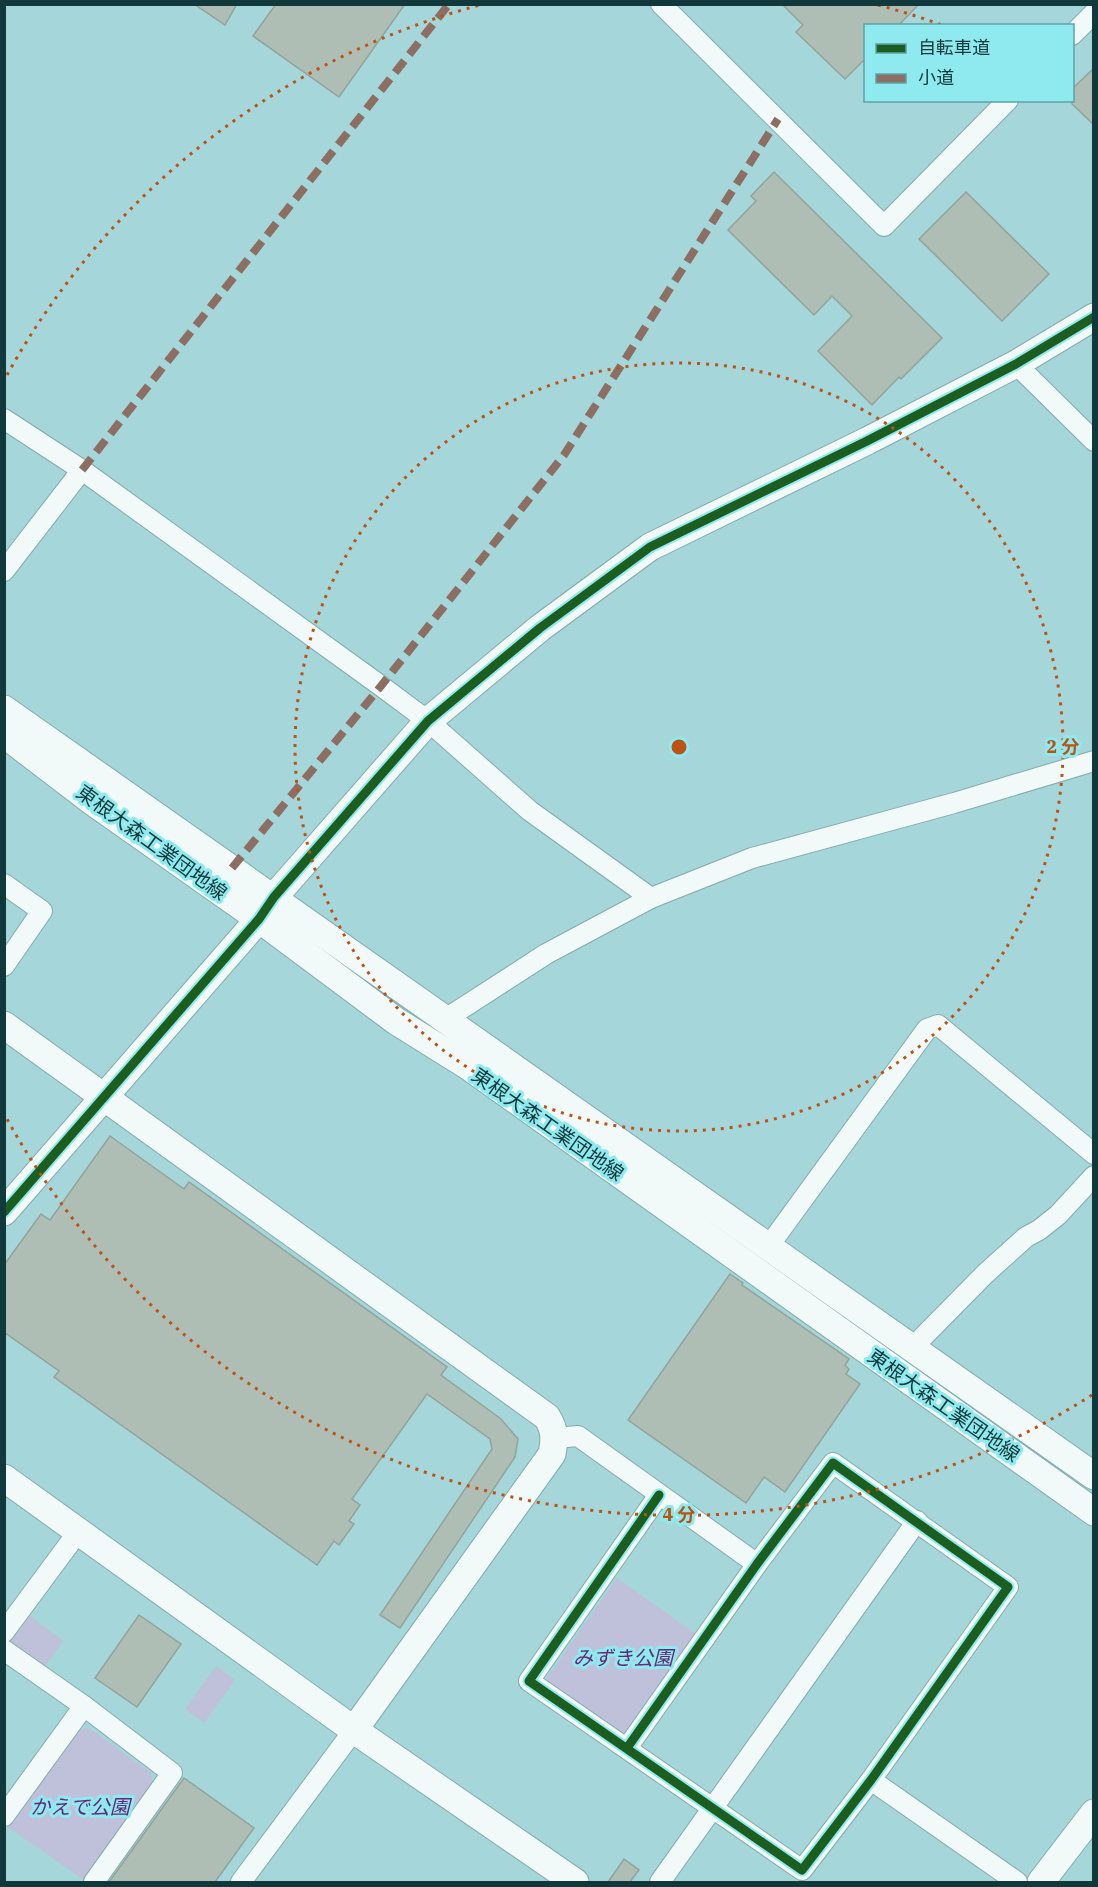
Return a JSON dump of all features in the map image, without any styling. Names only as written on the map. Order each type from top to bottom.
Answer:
[{"type":"street","points":[[661,4],[885,226],[1006,102]]},
{"type":"street","points":[[1074,33],[1094,13]]},
{"type":"street","points":[[4,1212],[428,722],[540,628],[650,547],[867,441],[1016,364],[1094,317]]},
{"type":"street","points":[[1016,364],[1094,441]]},
{"type":"street","points":[[4,419],[82,470],[428,722],[530,811],[651,898]]},
{"type":"street","points":[[4,572],[82,470]]},
{"type":"street","name":"東根大森工業団地線","points":[[4,709],[266,908],[396,1021],[468,1066],[1094,1512]]},
{"type":"street","name":"東根大森工業団地線","points":[[4,734],[93,802],[444,1020],[1094,1476]]},
{"type":"street","points":[[444,1020],[546,954],[651,898],[752,858],[954,803],[1094,761]]},
{"type":"street","points":[[4,884],[42,911],[4,966]]},
{"type":"street","points":[[4,1025],[547,1417],[553,1426],[555,1438],[552,1454],[354,1730],[241,1882]]},
{"type":"street","points":[[768,1247],[927,1029],[938,1025],[1094,1154]]},
{"type":"street","points":[[912,1348],[985,1274],[1017,1244],[1058,1215],[1094,1176]]},
{"type":"street","points":[[555,1438],[578,1436],[757,1564]]},
{"type":"street","points":[[627,1748],[757,1564],[833,1463],[1008,1587],[872,1780],[802,1870],[529,1681],[659,1495]]},
{"type":"street","points":[[4,1478],[354,1730],[575,1882]]},
{"type":"street","points":[[660,1882],[917,1521]]},
{"type":"street","points":[[4,1632],[78,1532]]},
{"type":"street","points":[[4,1650],[84,1706],[172,1773],[94,1882]]},
{"type":"street","points":[[4,1816],[84,1706]]},
{"type":"street","points":[[872,1780],[1017,1882]]},
{"type":"street","points":[[1041,1882],[1094,1813]]},
{"type":"green space","name":"みずき公園","points":[[617,1578],[699,1636],[628,1738],[550,1690],[547,1678]]},
{"type":"green space","points":[[21,1609],[63,1641],[39,1675],[5,1650],[5,1632]]},
{"type":"green space","points":[[216,1666],[235,1680],[204,1723],[185,1709]]},
{"type":"green space","name":"かえで公園","points":[[89,1728],[151,1773],[153,1785],[84,1880],[8,1827],[79,1730]]},
{"type":"building","points":[[194,4],[237,4],[225,25]]},
{"type":"building","points":[[276,4],[405,4],[339,97],[253,36]]},
{"type":"building","points":[[782,4],[919,4],[900,24],[864,24],[864,60],[845,79],[796,32],[803,25]]},
{"type":"building","points":[[1094,68],[1094,125],[1072,104],[1074,87]]},
{"type":"building","points":[[774,172],[942,338],[872,405],[818,351],[852,316],[832,296],[814,315],[728,230],[756,201],[751,196]]},
{"type":"building","points":[[966,192],[1049,274],[1002,321],[919,239]]},
{"type":"building","points":[[110,1136],[184,1189],[189,1182],[447,1367],[441,1375],[501,1419],[518,1439],[515,1457],[400,1628],[380,1615],[492,1449],[490,1439],[427,1394],[352,1499],[360,1505],[349,1521],[354,1524],[339,1545],[334,1541],[317,1565],[54,1377],[59,1371],[4,1332],[4,1265],[41,1214],[50,1220]]},
{"type":"building","points":[[730,1274],[743,1283],[742,1285],[849,1359],[845,1365],[849,1369],[846,1374],[860,1384],[785,1492],[764,1477],[746,1503],[628,1420]]},
{"type":"building","points":[[139,1615],[181,1644],[137,1707],[95,1678]]},
{"type":"building","points":[[184,1778],[254,1828],[215,1882],[109,1882]]},
{"type":"building","points":[[624,1859],[639,1870],[630,1882],[608,1882]]},
{"type":"marked path","points":[[82,470],[449,4]]},
{"type":"marked path","points":[[232,868],[381,686],[564,455],[778,119]]},
{"type":"cycle path","points":[[4,1212],[428,721],[540,628],[650,547],[867,441],[1016,364],[1094,317]]},
{"type":"cycle path","points":[[627,1748],[757,1564],[833,1463],[1008,1587],[871,1780],[802,1870],[529,1681],[659,1495]]}]
